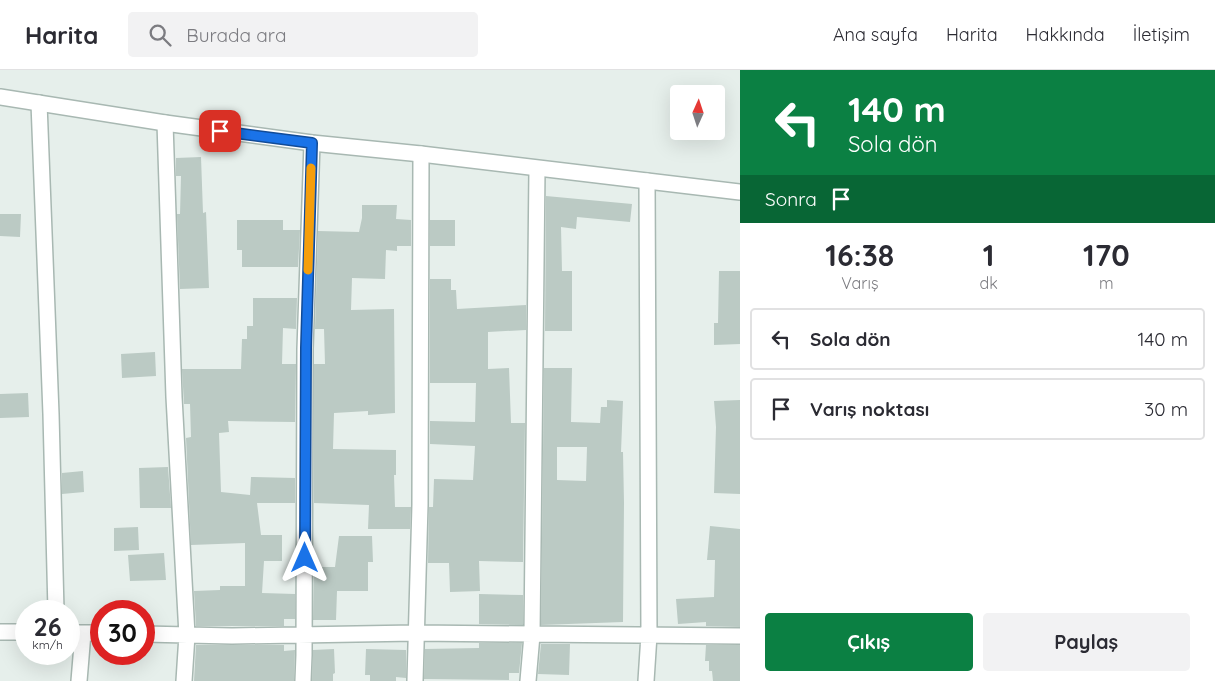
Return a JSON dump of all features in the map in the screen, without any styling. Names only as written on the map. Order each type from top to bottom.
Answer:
[{"type":"street","points":[[0,97],[165,123],[312,143],[740,192]]},
{"type":"street","points":[[39,103],[51,414],[56,600]]},
{"type":"street","points":[[165,123],[174,397],[187,635],[184,681]]},
{"type":"street","points":[[303,681],[306,348],[312,143]]},
{"type":"street","points":[[415,681],[420,505],[421,154]]},
{"type":"street","points":[[528,681],[532,635],[537,169]]},
{"type":"street","points":[[646,681],[649,635],[647,181]]},
{"type":"street","points":[[0,632],[15,632]]},
{"type":"street","points":[[155,634],[416,633],[740,636]]},
{"type":"street","points":[[78,665],[79,681]]},
{"type":"building","points":[[201,157],[203,213],[206,212],[209,288],[180,289],[177,214],[180,214],[181,176],[176,176],[176,158]]},
{"type":"building","points":[[546,196],[632,204],[630,222],[577,217],[576,229],[561,227],[562,271],[572,271],[572,331],[545,331]]},
{"type":"building","points":[[362,205],[397,205],[396,219],[411,220],[411,246],[397,246],[397,251],[386,250],[385,279],[352,278],[351,310],[394,309],[395,413],[368,415],[368,411],[334,413],[333,449],[396,450],[396,475],[394,475],[395,507],[411,507],[410,529],[368,529],[369,505],[314,503],[314,364],[325,364],[324,329],[315,329],[318,231],[359,232]]},
{"type":"building","points":[[0,214],[21,214],[20,237],[0,236]]},
{"type":"building","points":[[237,220],[283,220],[283,230],[300,230],[298,267],[242,267],[242,250],[237,250]]},
{"type":"building","points":[[430,220],[455,220],[455,246],[430,246]]},
{"type":"building","points":[[719,271],[740,271],[740,344],[714,345],[714,323],[718,323]]},
{"type":"building","points":[[430,279],[451,279],[451,290],[456,290],[457,309],[526,305],[526,330],[488,332],[488,369],[509,368],[511,423],[525,423],[523,562],[479,561],[480,591],[450,592],[449,563],[428,563],[429,507],[433,507],[434,479],[473,480],[475,446],[430,444],[430,421],[475,422],[476,383],[430,383]]},
{"type":"building","points":[[253,298],[297,298],[296,329],[283,328],[282,364],[296,364],[295,422],[228,421],[229,432],[219,433],[221,492],[250,495],[251,477],[295,478],[295,503],[257,503],[261,535],[282,535],[282,561],[264,561],[262,593],[295,594],[295,619],[284,619],[284,626],[196,626],[194,591],[220,590],[220,586],[245,586],[245,543],[191,545],[186,438],[191,437],[190,404],[184,404],[182,369],[241,369],[242,339],[247,339],[247,326],[253,326]]},
{"type":"building","points":[[155,352],[156,376],[122,378],[121,354]]},
{"type":"building","points":[[544,368],[572,368],[571,422],[600,423],[601,407],[607,407],[607,400],[623,401],[621,452],[623,452],[624,503],[623,622],[541,625]],"holes":[[[557,447],[587,447],[586,481],[557,480]]]},
{"type":"building","points":[[28,393],[29,417],[0,418],[0,394]]},
{"type":"building","points":[[740,400],[740,494],[714,493],[716,427],[714,401]]},
{"type":"building","points":[[168,467],[171,508],[140,508],[139,468]]},
{"type":"building","points":[[83,471],[84,492],[62,494],[62,473]]},
{"type":"building","points":[[710,526],[740,529],[740,627],[706,626],[706,622],[678,624],[676,599],[714,597],[715,560],[707,560]]},
{"type":"building","points":[[138,527],[139,550],[114,551],[114,528]]},
{"type":"building","points":[[339,536],[372,536],[373,562],[368,562],[368,591],[337,591],[336,620],[313,620],[314,567],[335,567]]},
{"type":"building","points":[[164,553],[166,580],[130,581],[128,555]]},
{"type":"building","points":[[479,594],[523,595],[523,625],[479,624]]},
{"type":"building","points":[[479,643],[522,643],[519,673],[509,673],[509,680],[424,679],[425,649],[479,648]]},
{"type":"building","points":[[541,644],[570,644],[569,675],[538,674]]},
{"type":"building","points":[[196,645],[284,645],[284,651],[295,650],[294,681],[194,681]]},
{"type":"building","points":[[706,645],[740,645],[740,681],[713,681],[712,671],[709,671],[709,661],[705,661]]},
{"type":"building","points":[[334,649],[335,673],[333,674],[333,681],[312,681],[313,650]]},
{"type":"building","points":[[366,649],[406,650],[406,678],[396,677],[396,681],[370,681],[370,675],[365,675]]},
{"type":"slow traffic","points":[[308,270],[311,168]]},
{"type":"route","points":[[220,131],[312,143],[306,348],[305,558]]}]
